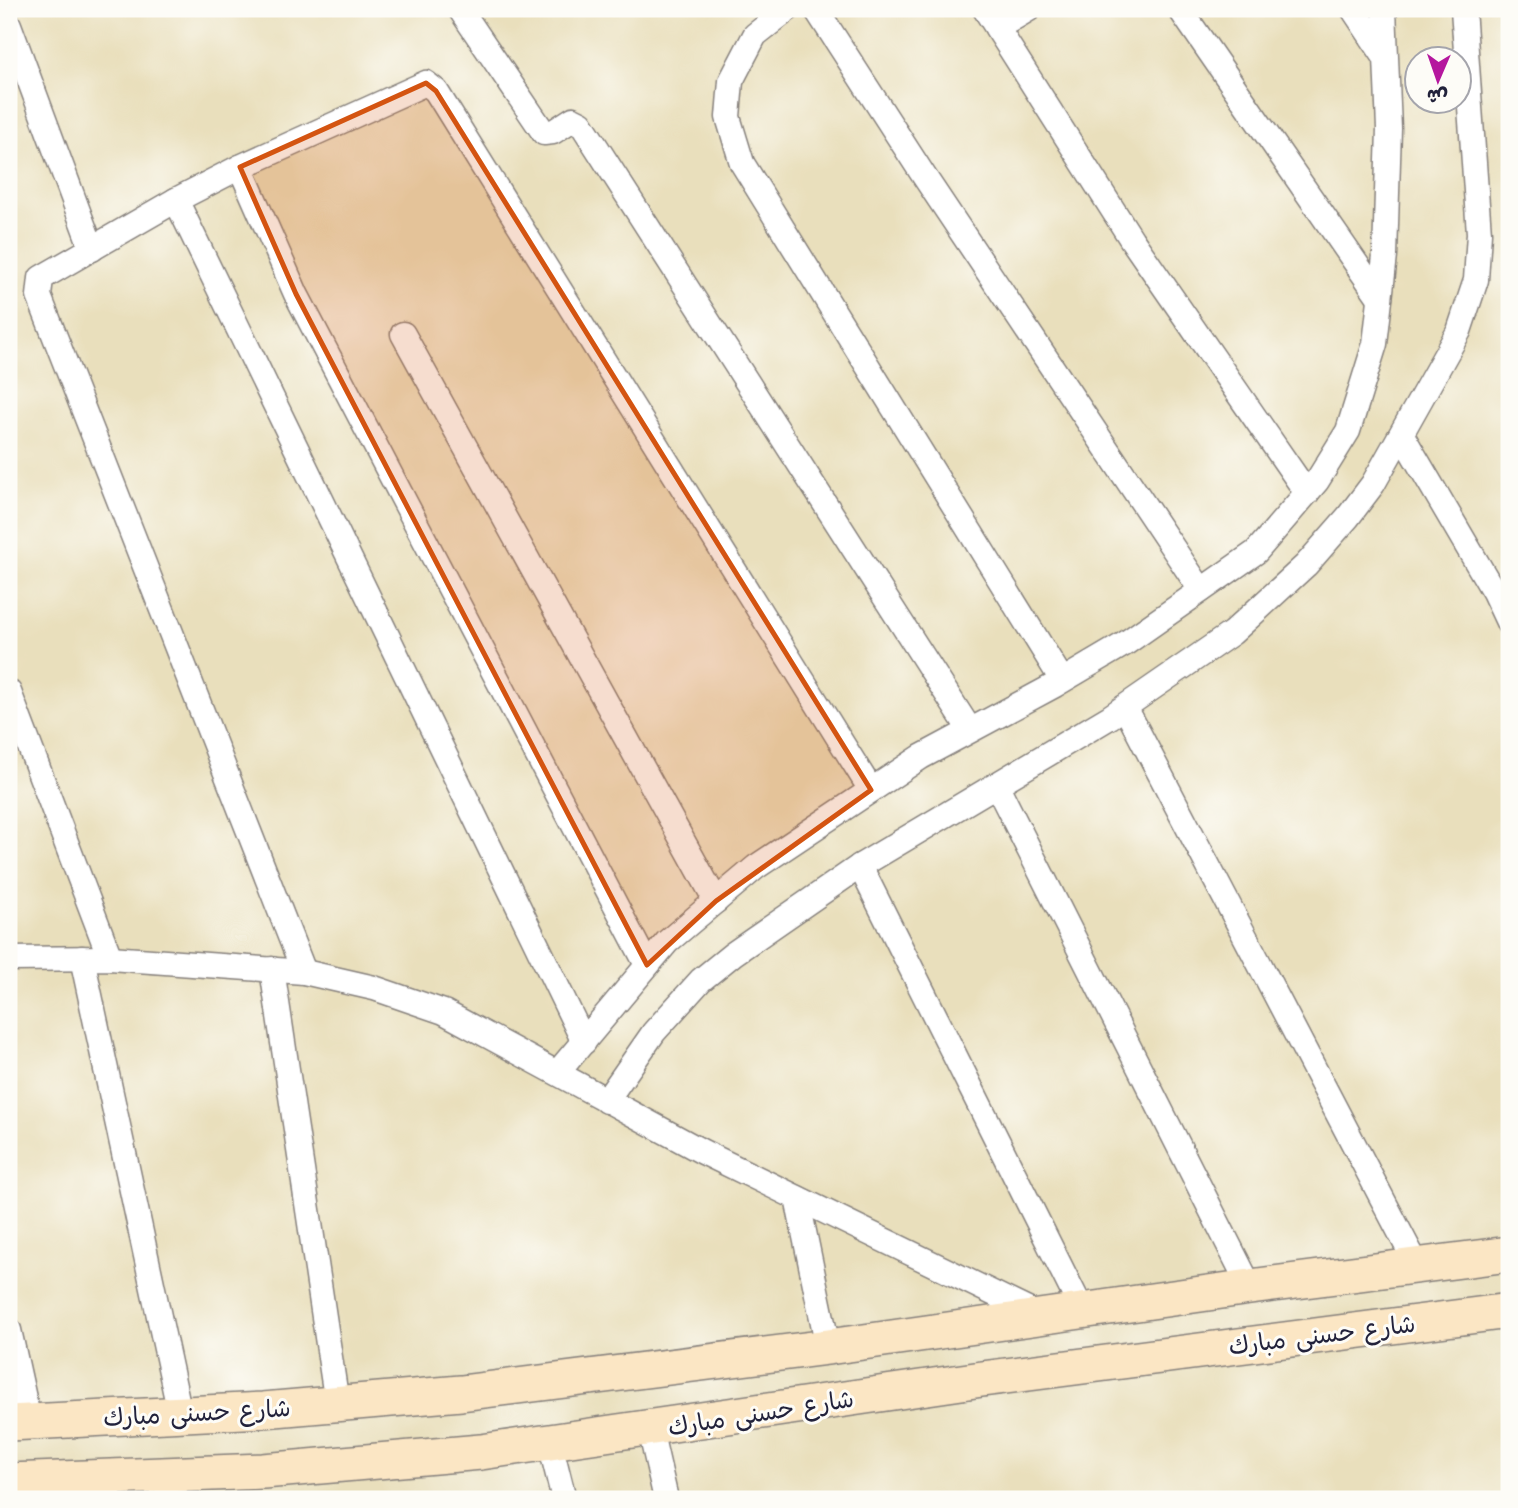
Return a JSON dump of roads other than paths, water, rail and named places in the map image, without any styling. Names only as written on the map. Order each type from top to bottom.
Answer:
[{"type":"main road","name":"شارع حسنى مبارك","points":[[19,1422],[263,1410],[461,1393],[828,1347],[1250,1287],[1509,1254]]},
{"type":"main road","name":"شارع حسنى مبارك","points":[[9,1481],[262,1471],[481,1452],[982,1379],[1509,1311]]},
{"type":"street","points":[[460,9],[544,133],[549,133],[573,119],[581,123],[970,730]]},
{"type":"street","points":[[788,9],[755,35],[732,81],[728,117],[741,163],[1062,680]]},
{"type":"street","points":[[816,9],[924,176],[1201,590]]},
{"type":"street","points":[[1029,9],[991,18],[1132,240],[1307,493]]},
{"type":"street","points":[[1181,9],[1380,298]]},
{"type":"street","points":[[1353,9],[1388,60]]},
{"type":"street","points":[[558,1072],[667,942],[756,867],[921,757],[1126,643],[1256,552],[1317,481],[1348,431],[1376,344],[1385,256],[1389,141],[1384,9]]},
{"type":"street","points":[[606,1101],[654,1032],[701,980],[733,954],[860,866],[1125,707],[1232,633],[1306,565],[1348,517],[1373,484],[1460,331],[1476,280],[1479,233],[1463,9]]},
{"type":"street","points":[[9,25],[92,248]]},
{"type":"street","points":[[304,972],[40,296],[41,278],[176,200],[240,167],[426,83],[432,86],[871,790]]},
{"type":"street","points":[[240,167],[296,294],[647,965]]},
{"type":"street","points":[[176,200],[583,1042]]},
{"type":"street","points":[[403,334],[716,901]]},
{"type":"street","points":[[1402,435],[1494,592],[1509,624]]},
{"type":"street","points":[[9,692],[110,958]]},
{"type":"street","points":[[1125,707],[1418,1267]]},
{"type":"street","points":[[997,786],[1250,1287]]},
{"type":"street","points":[[860,866],[1082,1310]]},
{"type":"street","points":[[82,958],[180,1414]]},
{"type":"street","points":[[9,959],[110,958],[304,972],[374,988],[444,1012],[558,1072],[606,1101],[797,1198],[1044,1318]]},
{"type":"street","points":[[272,969],[337,1404]]},
{"type":"street","points":[[797,1198],[828,1347]]},
{"type":"street","points":[[9,1330],[19,1422]]},
{"type":"street","points":[[649,1429],[666,1499]]},
{"type":"street","points":[[550,1443],[564,1499]]}]
